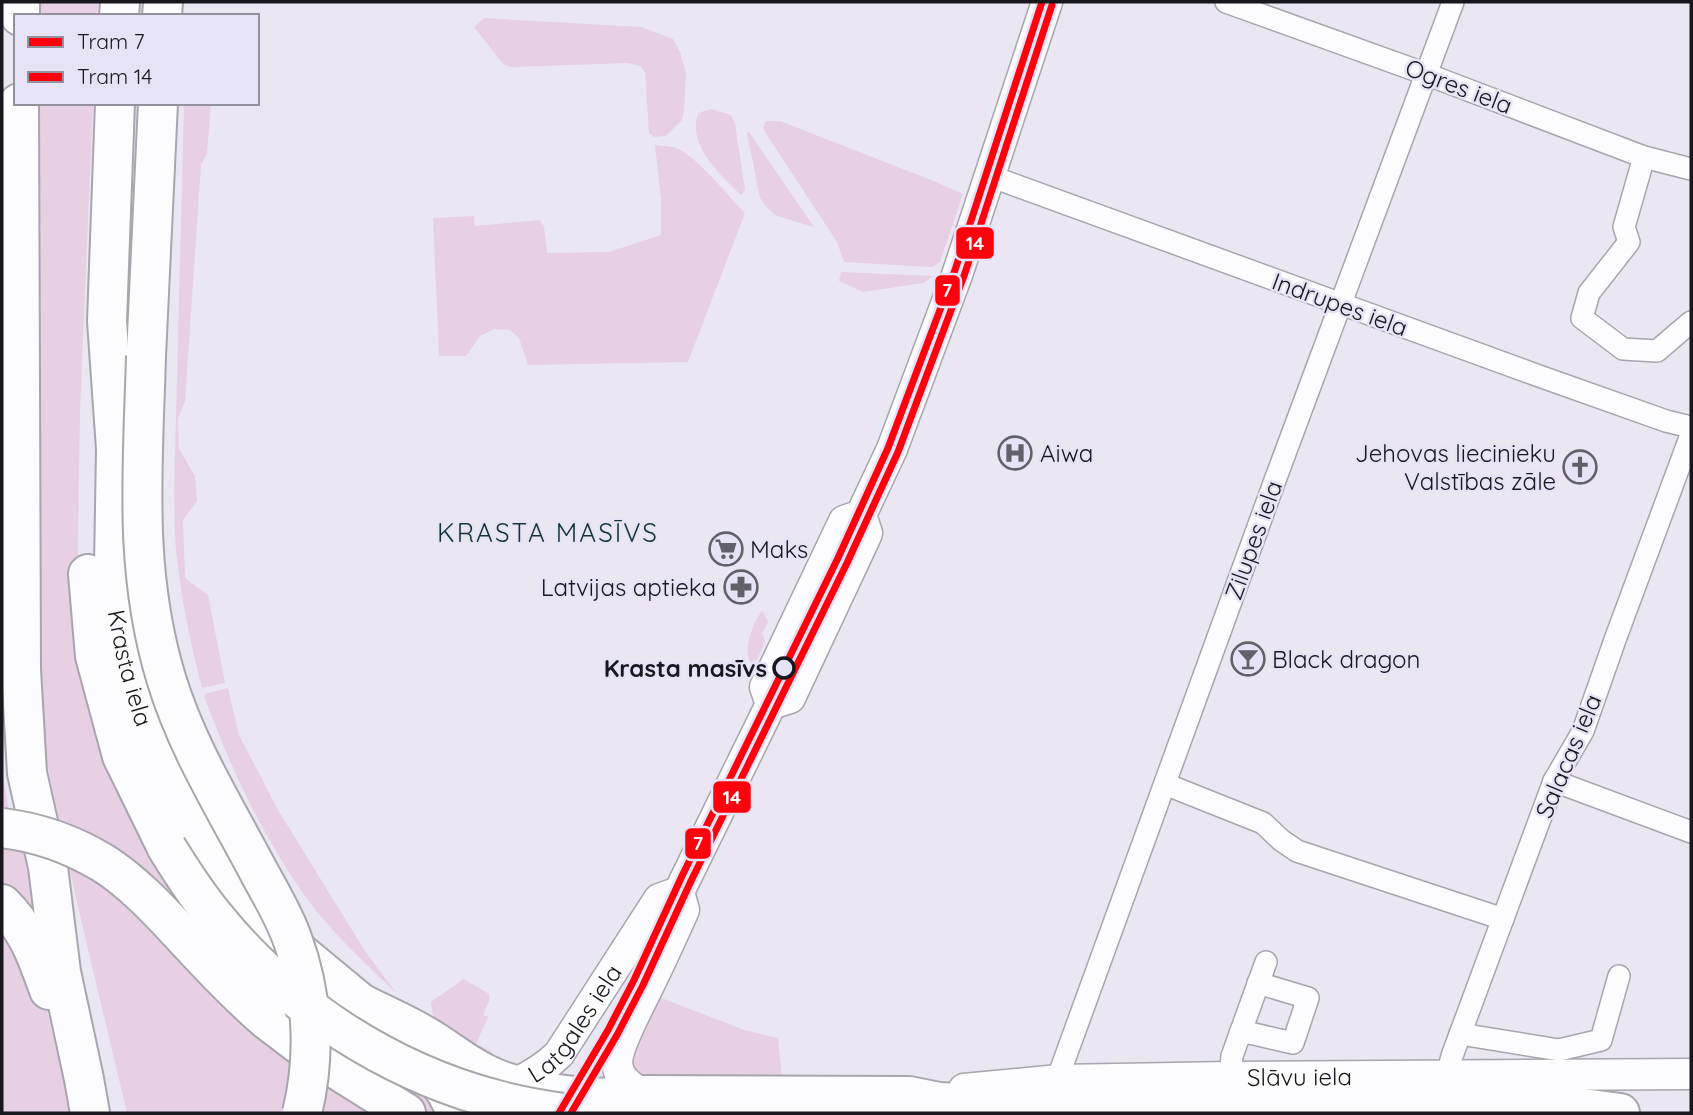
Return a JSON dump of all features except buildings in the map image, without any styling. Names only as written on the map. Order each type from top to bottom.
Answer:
[{"type":"highway","points":[[19,105],[21,669],[27,773]]},
{"type":"highway","name":"Krasta iela","points":[[115,105],[107,321],[116,449],[113,545],[117,614],[126,660],[142,716],[166,778],[197,835],[226,877],[276,933],[399,1036],[429,1068],[457,1113]]},
{"type":"highway","points":[[158,105],[141,520],[151,617],[166,680],[189,742],[293,939],[309,1007],[311,1031],[309,1080],[302,1113]]},
{"type":"highway","points":[[107,321],[91,447],[87,565],[95,656],[122,756],[167,848],[203,903],[238,944],[287,990],[346,1034],[370,1049],[465,1090],[496,1100],[564,1113]]},
{"type":"highway","points":[[2,699],[27,773],[48,867],[80,967],[115,1113]]},
{"type":"highway","points":[[2,828],[47,837],[103,863],[149,901],[241,997],[267,1020],[309,1052],[406,1113]]},
{"type":"highway","points":[[48,867],[61,972],[87,1096]]},
{"type":"highway","points":[[2,904],[21,925],[35,951],[87,1096]]},
{"type":"highway","points":[[362,1003],[425,1035],[455,1057],[486,1074],[514,1084],[538,1090],[646,1104],[659,1105],[709,1097],[909,1096],[939,1102],[1018,1106],[1554,1104],[1620,1113]]},
{"type":"street","name":"Latgales iela","points":[[514,1084],[533,1076],[559,1054],[659,900],[679,892],[771,704],[790,698],[867,533],[861,515],[892,449],[957,275],[1047,2]]},
{"type":"street","name":"Ogres iela","points":[[1226,2],[1644,157],[1691,169]]},
{"type":"street","name":"Zilupes iela","points":[[1059,1080],[1274,483],[1454,2]]},
{"type":"street","points":[[1644,157],[1625,227],[1629,243],[1589,293],[1581,318],[1623,349],[1657,351],[1691,322]]},
{"type":"street","name":"Indrupes iela","points":[[990,176],[1653,417],[1691,426]]},
{"type":"street","name":"Salacas iela","points":[[1447,1076],[1460,1034],[1555,781],[1583,731],[1691,435]]},
{"type":"street","points":[[1555,781],[1691,832]]},
{"type":"street","points":[[1165,784],[1263,823],[1281,840],[1297,850],[1503,919]]},
{"type":"street","name":"Latgales iela","points":[[646,1104],[618,1070],[617,1060],[684,909],[679,892]]},
{"type":"street","points":[[1230,1077],[1232,1056],[1266,962]]},
{"type":"street","points":[[1460,1034],[1559,1050],[1601,1040],[1619,976]]},
{"type":"street","points":[[1241,1031],[1293,1043],[1308,998],[1258,983]]},
{"type":"street","name":"Slāvu iela","points":[[909,1096],[1059,1080],[1691,1074]]},
{"type":"shaded area","points":[[36,2],[98,2],[97,14],[36,12]]},
{"type":"shaded area","points":[[484,18],[641,27],[673,39],[686,73],[682,120],[666,136],[654,137],[649,133],[645,72],[640,66],[628,63],[512,67],[503,64],[474,27]]},
{"type":"shaded area","points":[[34,105],[93,105],[80,412],[77,607],[132,729],[443,1113],[127,1113],[67,857],[36,702]]},
{"type":"shaded area","points":[[184,105],[211,105],[207,154],[201,164],[185,401],[178,419],[179,449],[195,476],[197,501],[183,520],[185,578],[208,595],[225,683],[202,688],[179,575],[174,494]]},
{"type":"shaded area","points":[[711,109],[731,115],[735,124],[745,190],[741,195],[708,158],[697,137],[698,113]]},
{"type":"shaded area","points":[[766,121],[780,121],[963,194],[940,262],[932,267],[844,262],[837,242],[765,132],[763,127]]},
{"type":"shaded area","points":[[749,132],[814,227],[777,216],[760,198],[747,133]]},
{"type":"shaded area","points":[[655,145],[676,148],[689,156],[745,213],[688,362],[528,365],[519,338],[510,330],[495,329],[480,336],[466,356],[439,356],[433,218],[474,216],[475,226],[540,220],[544,227],[547,253],[609,252],[661,235],[661,199]]},
{"type":"shaded area","points":[[841,272],[933,276],[923,283],[863,292],[839,281]]},
{"type":"shaded area","points":[[762,610],[768,622],[762,633],[765,641],[757,660],[750,662],[748,643]]},
{"type":"shaded area","points":[[228,688],[239,735],[278,810],[365,951],[397,994],[315,909],[289,873],[261,825],[236,774],[204,696]]},
{"type":"shaded area","points":[[2,769],[8,807],[24,848],[41,939],[2,891]]},
{"type":"shaded area","points":[[2,919],[45,1001],[71,1113],[2,1113]]},
{"type":"shaded area","points":[[464,979],[489,994],[483,1015],[488,1017],[476,1044],[491,1051],[492,1058],[503,1063],[484,1057],[457,1034],[440,1025],[435,1018],[431,1002]]},
{"type":"shaded area","points":[[659,997],[744,1030],[778,1038],[782,1079],[642,1074],[633,1064],[631,1053]]},
{"type":"tram line","name":"7","points":[[559,1113],[634,980],[838,558],[888,448],[955,270],[1042,2]]},
{"type":"tram line","name":"14","points":[[571,1113],[643,985],[898,452],[965,273],[1052,5]]},
{"type":"place","name":"Aiwa","points":[[1015,453]]},
{"type":"place","name":"Jehovas liecinieku Valstības zāle","points":[[1580,467]]},
{"type":"place","name":"Maks","points":[[726,549]]},
{"type":"place","name":"Latvijas aptieka","points":[[741,587]]},
{"type":"place","name":"Black dragon","points":[[1248,659]]},
{"type":"place","name":"Krasta masīvs","points":[[784,668]]},
{"type":"district","name":"KRASTA MASĪVS","points":[[548,532]]}]
